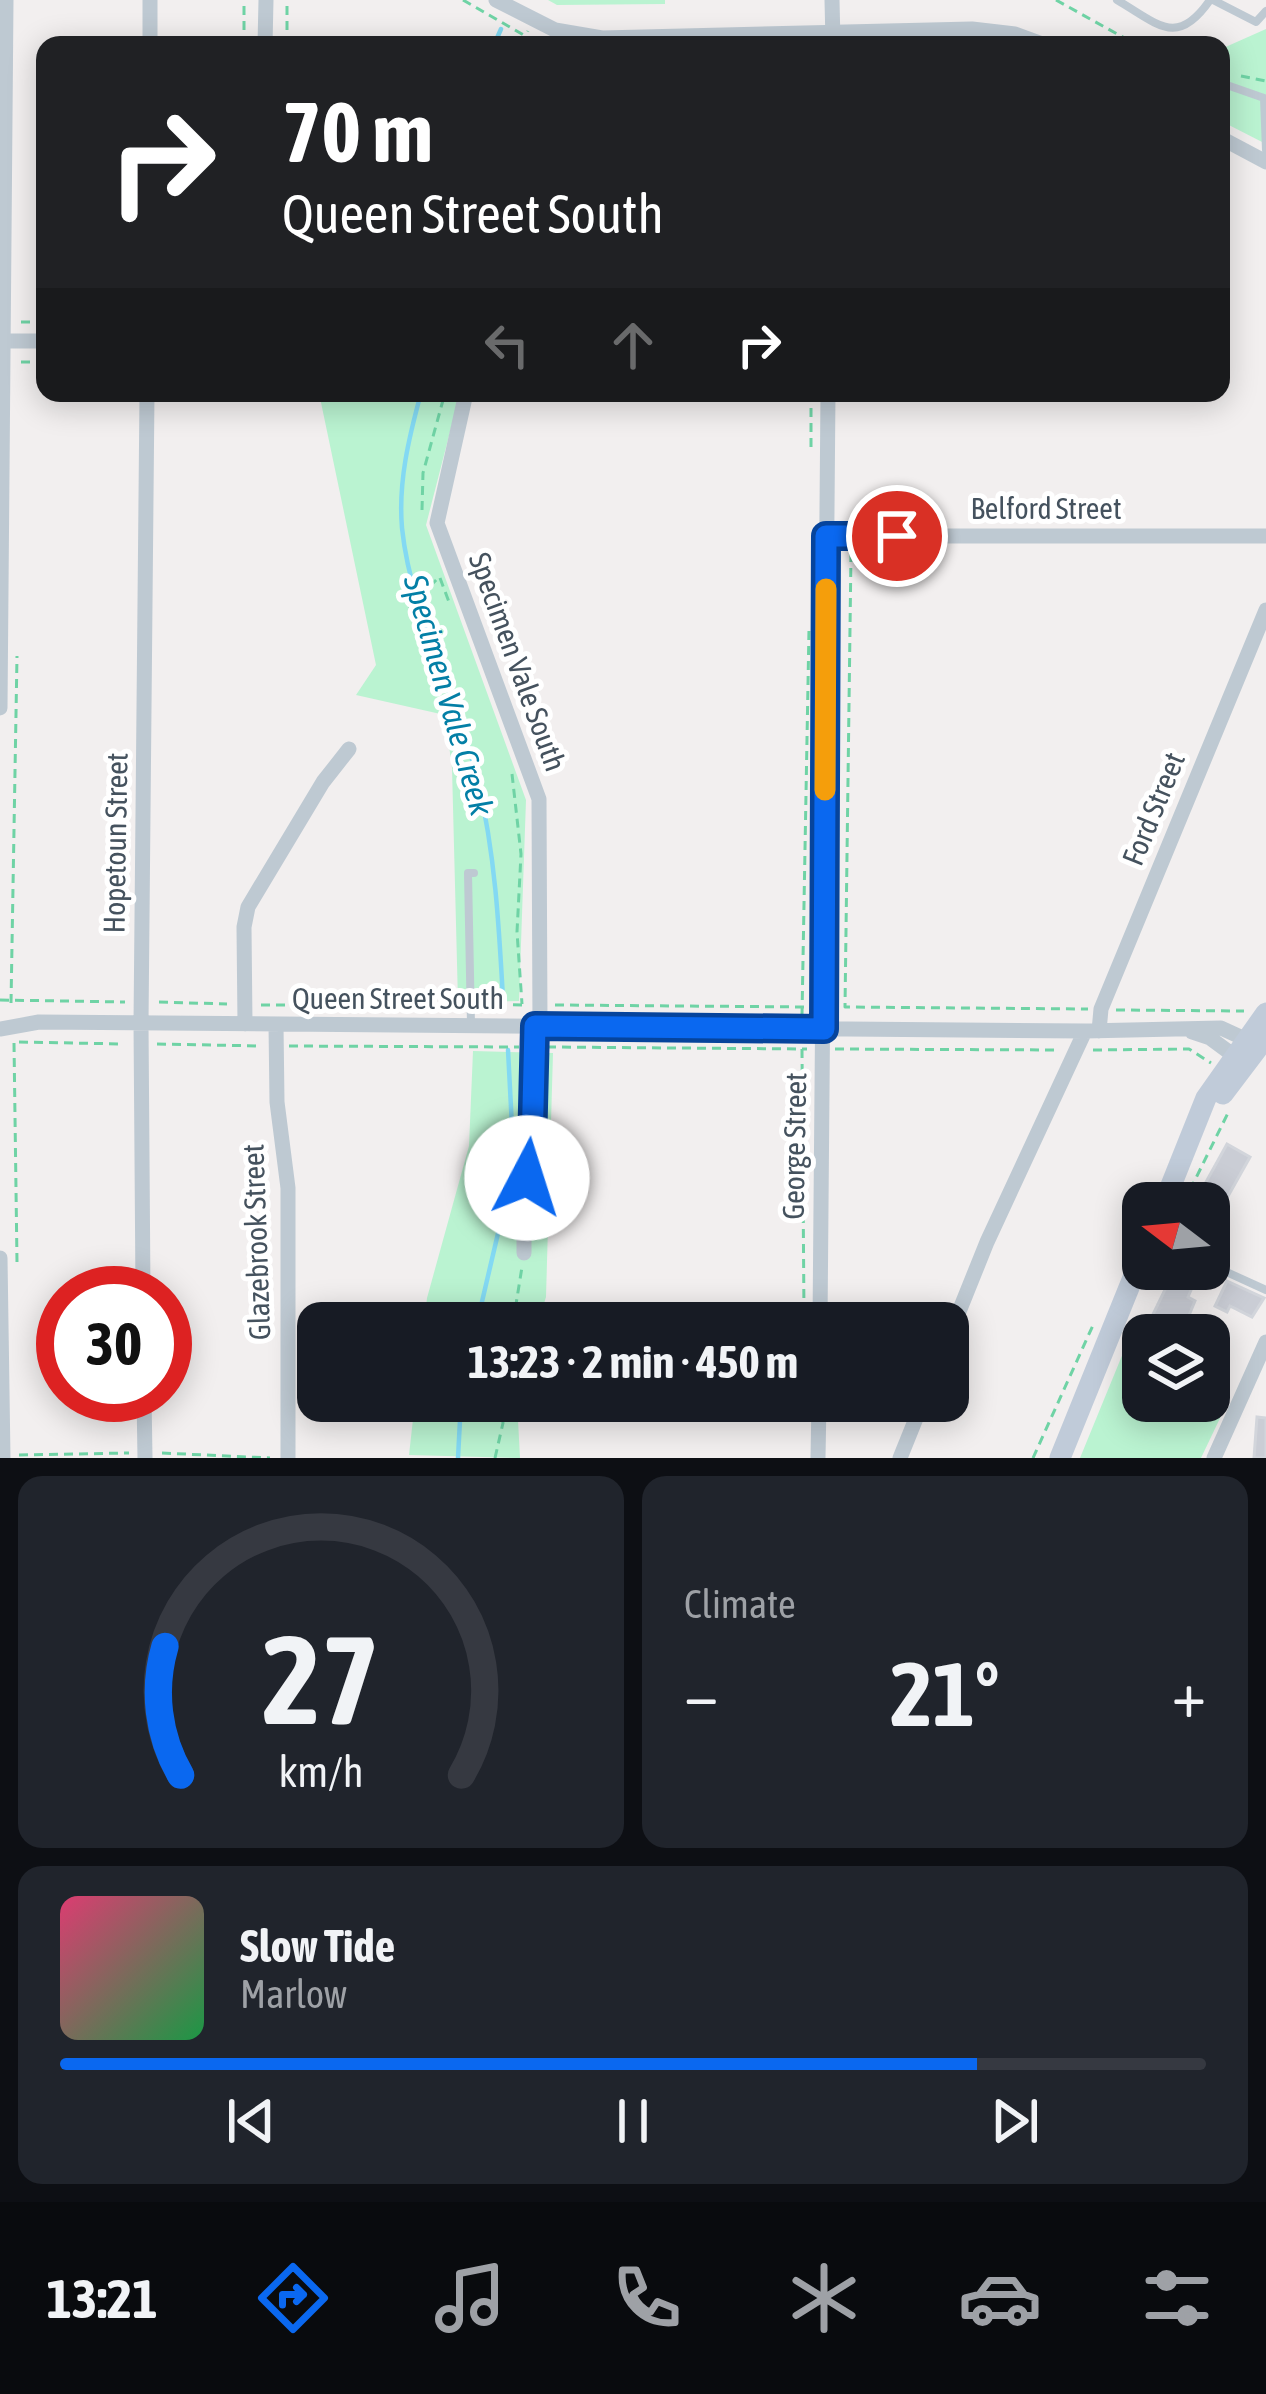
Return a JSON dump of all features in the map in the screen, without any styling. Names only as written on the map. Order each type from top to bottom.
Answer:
[{"type":"street","points":[[0,708],[6,0]]},
{"type":"street","points":[[150,0],[150,36]]},
{"type":"street","points":[[265,36],[266,0]]},
{"type":"street","points":[[496,0],[539,24],[585,36]]},
{"type":"street","points":[[832,0],[832,36]]},
{"type":"street","points":[[894,36],[987,30],[1010,36]]},
{"type":"street","points":[[1230,143],[1266,162]]},
{"type":"street","points":[[2,341],[36,341]]},
{"type":"street","name":"Hopetoun Street","points":[[143,1266],[147,402]]},
{"type":"street","name":"Specimen Vale South","points":[[464,402],[437,523],[539,799],[541,1005],[531,1047],[524,1253]]},
{"type":"street","name":"George Street","points":[[820,1302],[829,402]]},
{"type":"street","name":"Belford Street","points":[[826,536],[1266,536]]},
{"type":"street","name":"Ford Street","points":[[963,1302],[987,1242],[1092,1031],[1266,610]]},
{"type":"street","points":[[245,1024],[248,907],[323,782],[349,748]]},
{"type":"street","points":[[1181,1161],[1245,1050],[1259,1012]]},
{"type":"street","name":"Queen Street South","points":[[0,1015],[38,1022],[1190,1031],[1245,1050]]},
{"type":"street","name":"Queen Street South","points":[[0,1029],[38,1022]]},
{"type":"street","name":"Glazebrook Street","points":[[276,1025],[278,1102],[288,1188],[288,1458]]},
{"type":"street","points":[[1172,1182],[1199,1113],[1245,1050]]},
{"type":"street","points":[[0,1258],[10,1456]]},
{"type":"street","points":[[1061,1451],[1122,1284]]},
{"type":"street","points":[[1214,1458],[1266,1342]]},
{"type":"street","points":[[144,1422],[145,1454]]},
{"type":"street","points":[[818,1458],[819,1422]]},
{"type":"street","points":[[900,1458],[915,1422]]},
{"type":"lane","points":[[1117,0],[1161,26],[1176,29],[1193,23],[1212,0],[1256,22],[1266,11]]},
{"type":"lane","points":[[1230,81],[1264,98]]},
{"type":"lane","points":[[1266,84],[1266,150]]},
{"type":"lane","points":[[471,1025],[468,873],[474,873]]},
{"type":"lane","points":[[1230,1274],[1266,1290]]},
{"type":"path","points":[[244,0],[244,36]]},
{"type":"path","points":[[286,0],[286,36]]},
{"type":"path","points":[[463,0],[525,36]]},
{"type":"path","points":[[1056,0],[1121,36]]},
{"type":"path","points":[[1230,79],[1266,84]]},
{"type":"path","points":[[19,322],[36,322]]},
{"type":"path","points":[[20,362],[36,362]]},
{"type":"path","points":[[422,511],[423,473],[443,402]]},
{"type":"path","points":[[851,536],[845,1007],[1259,1012]]},
{"type":"path","points":[[409,608],[439,577],[448,602]]},
{"type":"path","points":[[803,1028],[809,628]]},
{"type":"path","points":[[508,760],[521,854],[517,932],[522,1005]]},
{"type":"path","points":[[0,1000],[396,1007],[823,1007]]},
{"type":"path","points":[[16,1268],[14,1041],[276,1047],[1245,1050]]},
{"type":"path","points":[[802,1049],[804,1302]]},
{"type":"path","points":[[1195,1182],[1227,1114]]},
{"type":"path","points":[[520,1302],[524,1253]]},
{"type":"path","points":[[1033,1458],[1098,1312]]},
{"type":"path","points":[[495,1458],[503,1422]]},
{"type":"path","points":[[10,1456],[270,1458]]},
{"type":"green space","points":[[548,0],[665,0],[665,4],[557,5]]},
{"type":"green space","points":[[1266,29],[1266,144],[1230,126],[1230,45]]},
{"type":"green space","points":[[321,402],[458,402],[426,525],[526,800],[519,1001],[458,1002],[452,768],[445,715],[356,695],[376,665]]},
{"type":"green space","points":[[473,1051],[553,1053],[544,1302],[427,1302],[469,1146]]},
{"type":"green space","points":[[1122,1356],[1122,1422],[1218,1422],[1201,1458],[1080,1458]]},
{"type":"green space","points":[[413,1422],[518,1422],[520,1458],[409,1455]]},
{"type":"building","points":[[1227,1144],[1250,1157],[1230,1193],[1230,1182],[1206,1182]]},
{"type":"building","points":[[1230,1282],[1264,1298],[1252,1317],[1230,1306],[1227,1312],[1215,1306],[1223,1290],[1230,1290]]},
{"type":"building","points":[[1165,1290],[1191,1290],[1188,1297],[1195,1301],[1190,1314],[1153,1314]]},
{"type":"building","points":[[1257,1417],[1266,1418],[1266,1458],[1254,1458]]},
{"type":"waterway","name":"Specimen Vale Creek","points":[[498,36],[501,29]]},
{"type":"waterway","name":"Specimen Vale Creek","points":[[419,402],[403,477],[402,528],[415,592],[484,809],[503,999]]},
{"type":"waterway","name":"Specimen Vale Creek","points":[[482,1302],[514,1165],[508,1050]]},
{"type":"waterway","name":"Specimen Vale Creek","points":[[458,1458],[460,1422]]},
{"type":"slow traffic","points":[[825,790],[826,589]]},
{"type":"route","points":[[527,1178],[535,1026],[824,1029],[826,536],[897,536]]}]
